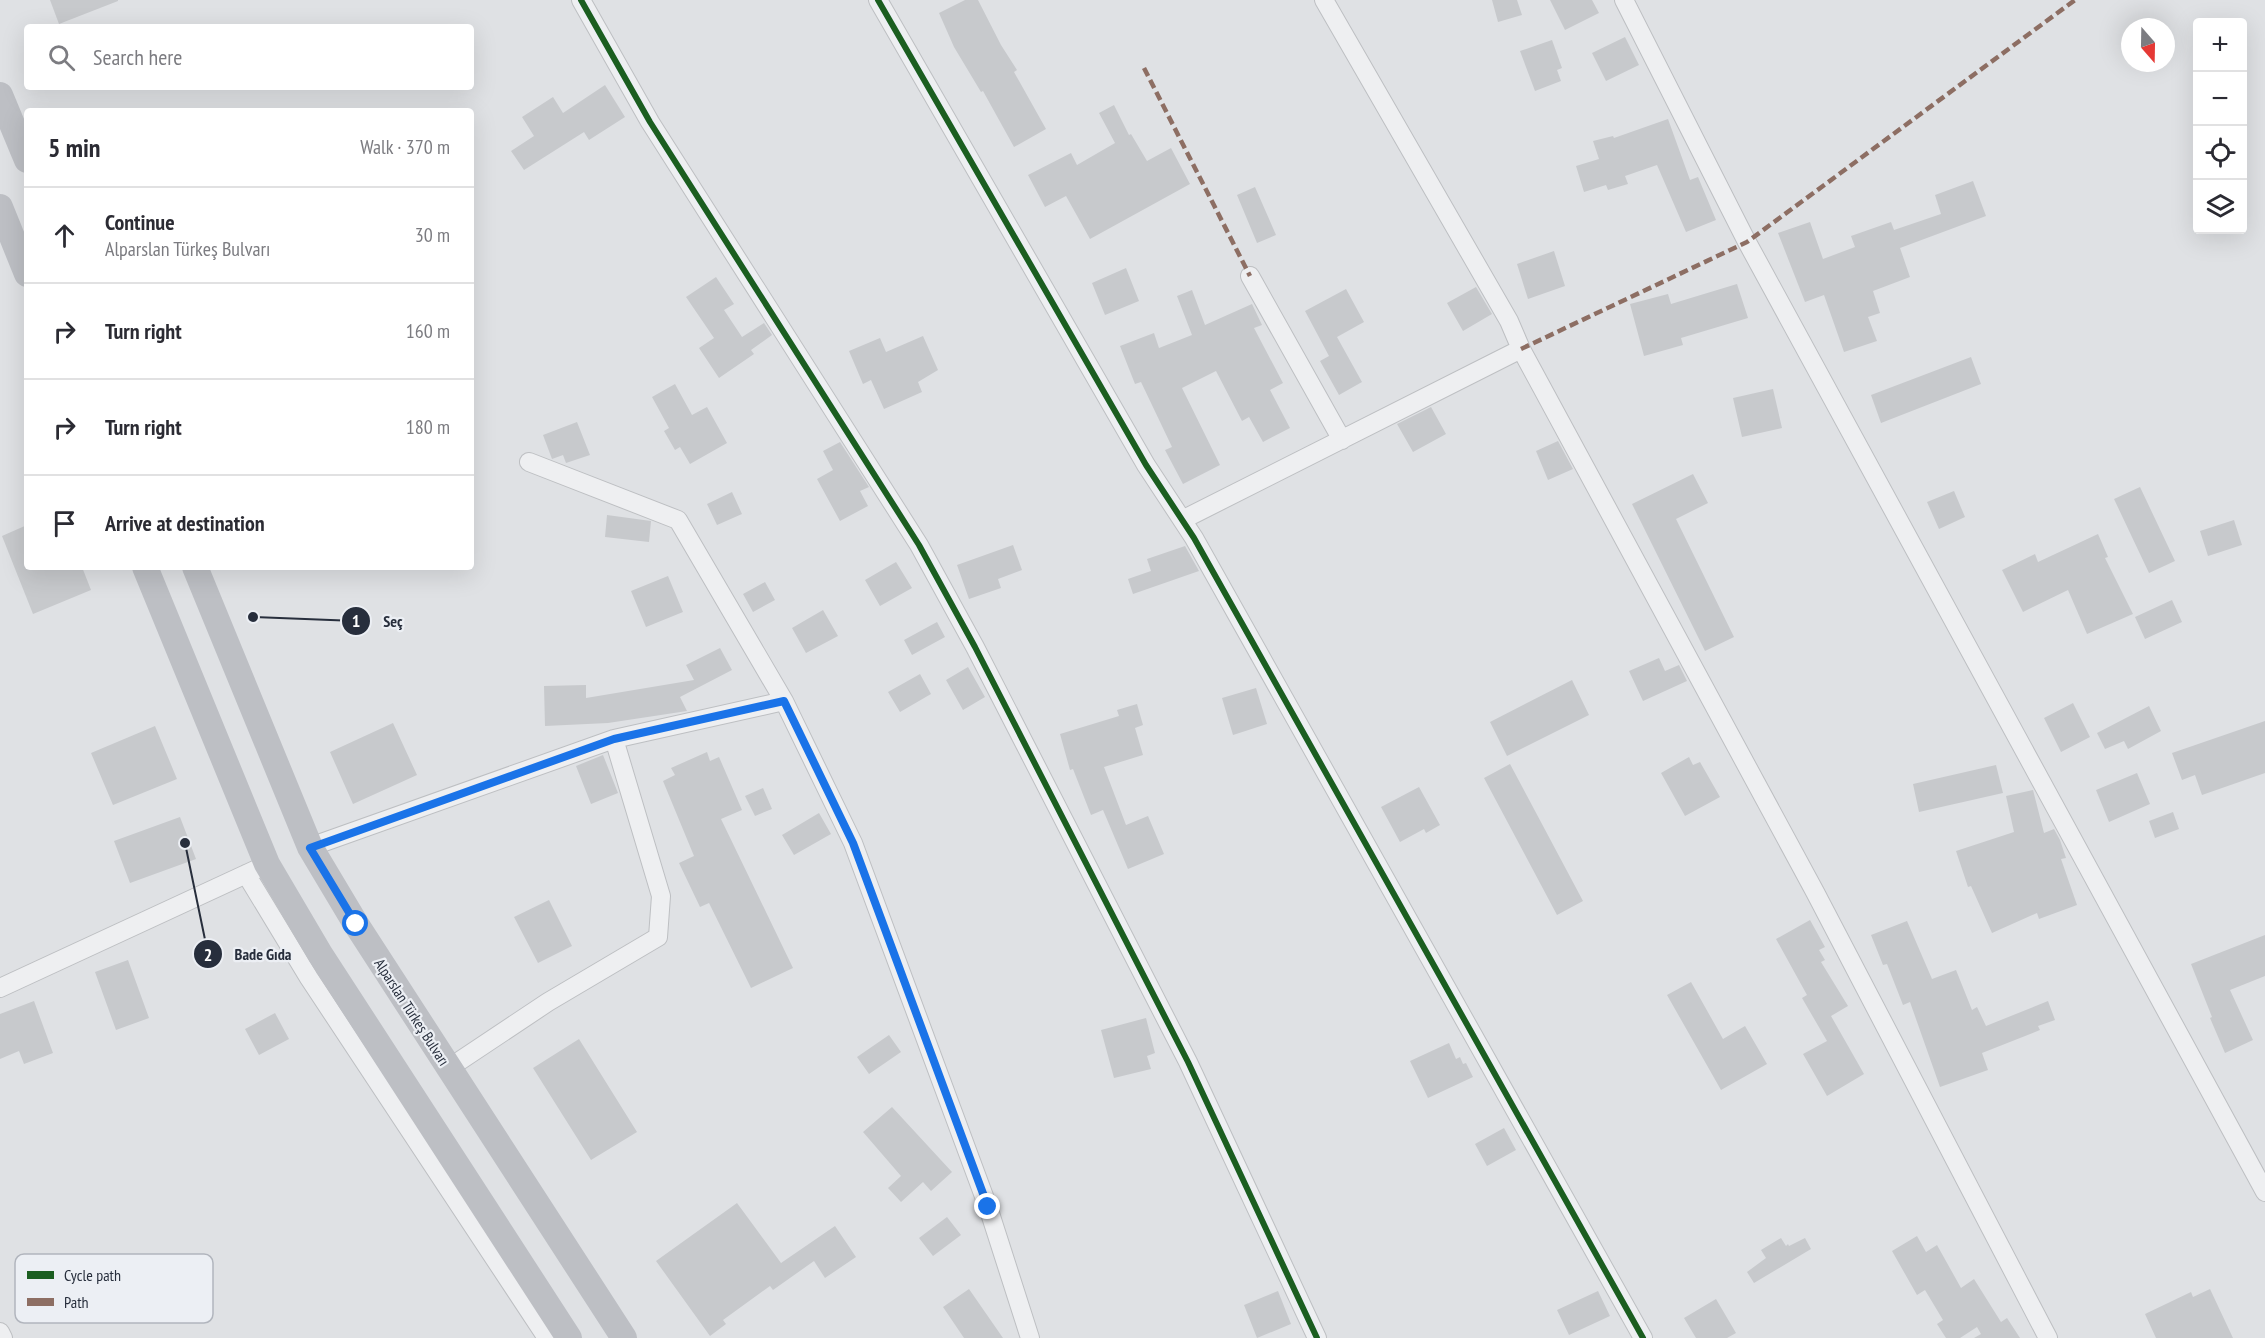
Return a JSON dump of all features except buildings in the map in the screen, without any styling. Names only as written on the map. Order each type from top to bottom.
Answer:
[{"type":"main road","points":[[0,95],[24,153]]},
{"type":"main road","points":[[0,207],[24,267]]},
{"type":"main road","points":[[146,570],[224,763],[256,869],[327,964],[569,1338]]},
{"type":"main road","name":"Alparslan Türkeş Bulvarı","points":[[196,570],[310,848],[356,924],[624,1338]]},
{"type":"street","points":[[581,0],[650,122],[924,555],[980,658],[1188,1062],[1317,1338]]},
{"type":"street","points":[[878,0],[1146,465],[1182,520],[1643,1338]]},
{"type":"street","points":[[1324,0],[1509,321],[1521,349],[1815,892],[2048,1338]]},
{"type":"street","points":[[1624,0],[1747,242],[2265,1192]]},
{"type":"street","points":[[1250,276],[1342,440]]},
{"type":"street","points":[[1182,520],[1521,349]]},
{"type":"street","points":[[529,462],[678,520],[784,701],[853,843],[988,1207],[1030,1338]]},
{"type":"street","points":[[310,848],[614,739],[784,701]]},
{"type":"street","points":[[449,1068],[548,1002],[658,937],[662,896],[614,739]]},
{"type":"street","points":[[0,988],[256,869],[309,978],[547,1338]]},
{"type":"street","points":[[0,1332],[3,1338]]},
{"type":"marked path","points":[[1521,349],[1747,242],[2075,0]]},
{"type":"marked path","points":[[1144,68],[1250,276]]},
{"type":"cycle path","points":[[581,0],[650,122],[919,545],[975,647],[1188,1062],[1317,1338]]},
{"type":"cycle path","points":[[878,0],[1146,465],[1194,538],[1643,1338]]},
{"type":"place","name":"Seç","points":[[253,617]]},
{"type":"place","name":"Bade Gıda","points":[[185,843]]},
{"type":"route","points":[[356,924],[310,848],[614,739],[784,701],[853,843],[988,1207]]}]
